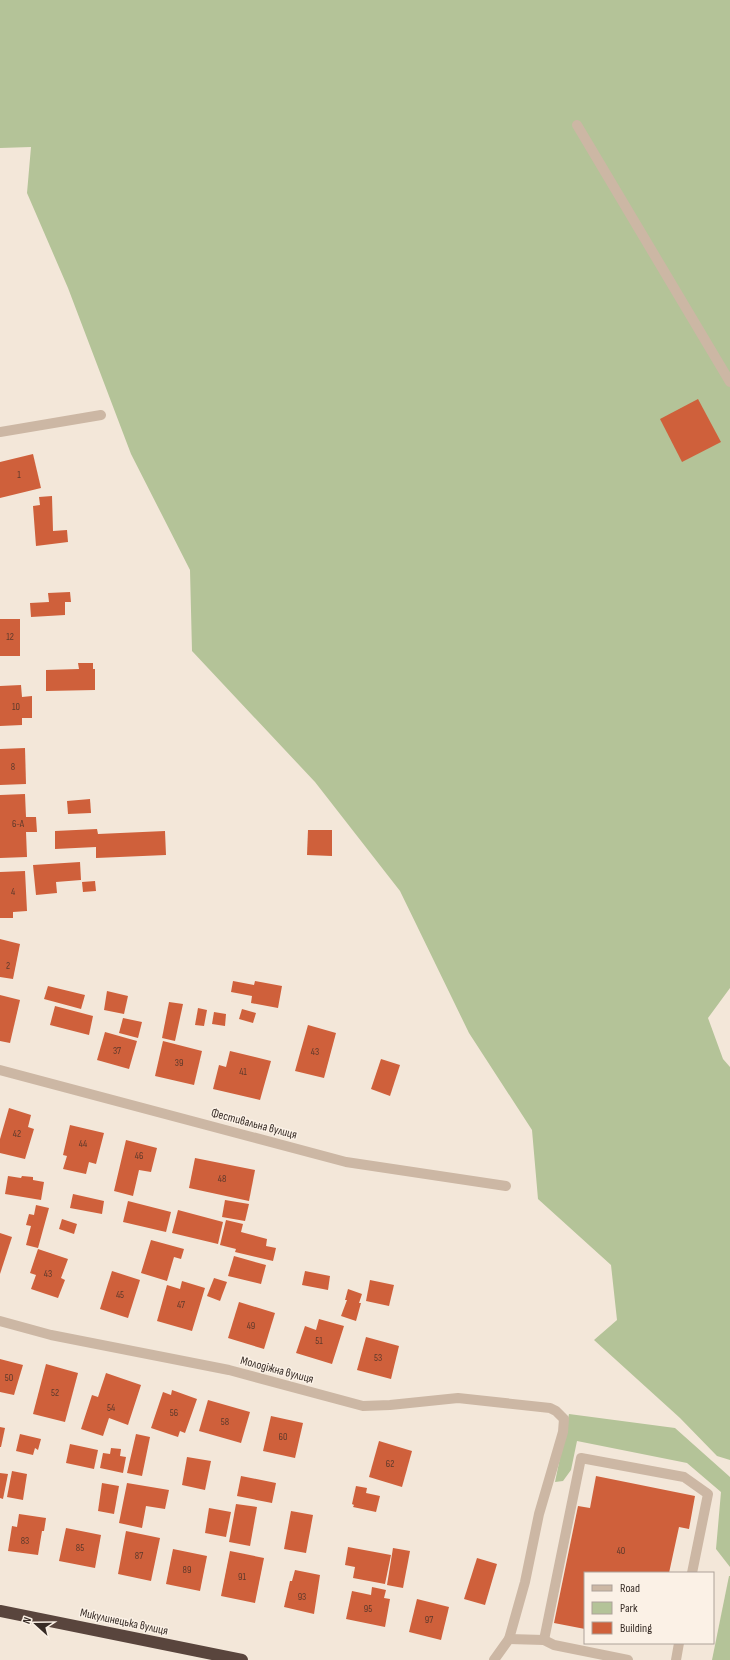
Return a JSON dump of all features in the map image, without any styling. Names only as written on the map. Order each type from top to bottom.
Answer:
[{"type":"highway","name":"Микулинецька вулиця","points":[[0,1611],[242,1660]]},
{"type":"street","points":[[577,125],[730,382]]},
{"type":"street","points":[[0,432],[101,415]]},
{"type":"street","name":"Фестивальна вулиця","points":[[0,1070],[346,1162],[506,1186]]},
{"type":"street","name":"Молодіжна вулиця","points":[[0,1320],[50,1335],[229,1370],[363,1406],[390,1405],[458,1398],[550,1408],[556,1411],[564,1419],[564,1432],[539,1514],[525,1582],[510,1639]]},
{"type":"street","points":[[544,1640],[581,1458],[684,1477],[708,1494],[692,1572]]},
{"type":"street","points":[[494,1660],[510,1639],[544,1640],[554,1644],[628,1660]]},
{"type":"street","points":[[676,1660],[679,1644]]},
{"type":"green space","points":[[0,0],[730,0],[730,988],[708,1018],[723,1059],[730,1067],[730,1460],[717,1456],[680,1418],[594,1340],[617,1320],[611,1265],[538,1199],[532,1130],[469,1033],[400,891],[315,782],[192,651],[190,570],[131,454],[68,288],[27,193],[31,147],[0,148]]},
{"type":"green space","points":[[569,1414],[675,1428],[730,1477],[730,1567],[716,1549],[721,1492],[687,1463],[577,1441],[571,1470],[563,1481],[555,1482]]},
{"type":"green space","points":[[729,1576],[730,1660],[712,1660]]},
{"type":"building","points":[[698,399],[721,442],[682,462],[660,419]]},
{"type":"building","points":[[33,454],[41,488],[0,498],[0,462]]},
{"type":"building","points":[[52,496],[53,531],[67,530],[68,542],[36,546],[33,506],[40,505],[39,497]]},
{"type":"building","points":[[70,592],[71,602],[65,602],[65,615],[31,617],[30,603],[49,602],[48,593]]},
{"type":"building","points":[[0,619],[20,619],[20,656],[0,656]]},
{"type":"building","points":[[78,663],[93,663],[93,669],[95,669],[95,690],[46,691],[46,670],[79,669]]},
{"type":"building","points":[[21,685],[22,697],[32,696],[32,718],[22,718],[22,725],[0,726],[0,686]]},
{"type":"building","points":[[25,748],[26,784],[0,785],[0,749]]},
{"type":"building","points":[[25,794],[26,817],[36,817],[37,832],[26,832],[27,857],[0,858],[0,795]]},
{"type":"building","points":[[90,799],[91,813],[68,814],[67,801]]},
{"type":"building","points":[[97,829],[98,834],[165,831],[166,855],[96,858],[96,847],[55,849],[55,831]]},
{"type":"building","points":[[308,830],[332,830],[332,856],[307,855]]},
{"type":"building","points":[[80,862],[81,880],[56,882],[57,893],[36,895],[33,865]]},
{"type":"building","points":[[25,871],[27,911],[13,912],[13,918],[0,918],[0,872]]},
{"type":"building","points":[[95,881],[96,891],[83,892],[82,882]]},
{"type":"building","points":[[0,939],[20,944],[13,979],[0,977]]},
{"type":"building","points":[[233,981],[254,985],[255,981],[282,986],[278,1008],[251,1003],[252,996],[231,992]]},
{"type":"building","points":[[48,986],[85,995],[81,1009],[44,999]]},
{"type":"building","points":[[107,991],[128,996],[124,1014],[104,1010]]},
{"type":"building","points":[[0,995],[20,1000],[10,1043],[0,1041]]},
{"type":"building","points":[[169,1002],[183,1004],[175,1041],[162,1038]]},
{"type":"building","points":[[55,1006],[93,1016],[89,1035],[50,1025]]},
{"type":"building","points":[[198,1008],[207,1010],[204,1026],[195,1025]]},
{"type":"building","points":[[242,1009],[256,1013],[253,1023],[239,1019]]},
{"type":"building","points":[[214,1012],[226,1014],[225,1026],[212,1024]]},
{"type":"building","points":[[123,1018],[142,1022],[138,1038],[119,1033]]},
{"type":"building","points":[[308,1025],[336,1033],[324,1078],[295,1071]]},
{"type":"building","points":[[105,1032],[137,1041],[129,1069],[97,1060]]},
{"type":"building","points":[[163,1041],[202,1051],[194,1085],[155,1076]]},
{"type":"building","points":[[230,1051],[271,1061],[260,1100],[213,1089],[219,1065],[226,1067]]},
{"type":"building","points":[[381,1059],[400,1065],[390,1096],[371,1089]]},
{"type":"building","points":[[9,1108],[31,1115],[28,1127],[34,1129],[25,1159],[0,1153],[0,1139]]},
{"type":"building","points":[[70,1125],[104,1133],[96,1164],[89,1162],[86,1174],[63,1169],[67,1156],[63,1155]]},
{"type":"building","points":[[126,1140],[157,1148],[151,1172],[139,1170],[133,1196],[114,1191]]},
{"type":"building","points":[[195,1158],[255,1170],[249,1201],[189,1188]]},
{"type":"building","points":[[8,1176],[21,1178],[22,1176],[33,1177],[33,1180],[44,1182],[41,1200],[5,1194]]},
{"type":"building","points":[[73,1194],[104,1201],[102,1214],[70,1208]]},
{"type":"building","points":[[225,1200],[249,1204],[245,1221],[222,1217]]},
{"type":"building","points":[[128,1201],[171,1212],[166,1232],[123,1222]]},
{"type":"building","points":[[36,1205],[49,1208],[38,1248],[26,1245],[31,1226],[26,1225],[29,1214],[34,1215]]},
{"type":"building","points":[[178,1210],[223,1222],[218,1244],[172,1233]]},
{"type":"building","points":[[62,1219],[77,1224],[74,1234],[59,1229]]},
{"type":"building","points":[[226,1220],[243,1224],[241,1232],[267,1239],[266,1246],[276,1248],[273,1261],[235,1252],[236,1249],[220,1245]]},
{"type":"building","points":[[0,1233],[12,1237],[0,1274]]},
{"type":"building","points":[[151,1240],[184,1249],[181,1259],[174,1257],[167,1281],[141,1273]]},
{"type":"building","points":[[38,1249],[68,1259],[61,1278],[65,1280],[58,1298],[31,1289],[36,1275],[30,1273]]},
{"type":"building","points":[[234,1256],[266,1265],[261,1284],[228,1276]]},
{"type":"building","points":[[112,1271],[140,1280],[128,1318],[100,1309]]},
{"type":"building","points":[[305,1271],[330,1276],[328,1290],[302,1285]]},
{"type":"building","points":[[214,1278],[227,1282],[220,1301],[207,1296]]},
{"type":"building","points":[[370,1280],[394,1285],[389,1306],[366,1301]]},
{"type":"building","points":[[182,1281],[205,1288],[192,1331],[157,1321],[167,1285],[180,1289]]},
{"type":"building","points":[[348,1289],[362,1294],[356,1321],[341,1316],[347,1300],[345,1300]]},
{"type":"building","points":[[239,1302],[275,1313],[264,1349],[228,1338]]},
{"type":"building","points":[[319,1319],[344,1326],[332,1364],[296,1353],[305,1326],[316,1330]]},
{"type":"building","points":[[366,1337],[399,1346],[391,1379],[357,1370]]},
{"type":"building","points":[[0,1359],[23,1365],[14,1395],[0,1392]]},
{"type":"building","points":[[46,1364],[78,1373],[65,1422],[33,1414]]},
{"type":"building","points":[[106,1373],[141,1385],[128,1425],[109,1418],[103,1436],[81,1429],[92,1395],[98,1397]]},
{"type":"building","points":[[172,1390],[197,1399],[185,1433],[180,1431],[178,1437],[151,1428],[163,1392],[171,1395]]},
{"type":"building","points":[[208,1400],[250,1412],[241,1443],[199,1431]]},
{"type":"building","points":[[271,1416],[303,1423],[295,1458],[263,1451]]},
{"type":"building","points":[[0,1427],[5,1428],[1,1447],[0,1447]]},
{"type":"building","points":[[20,1434],[41,1439],[38,1450],[35,1448],[33,1455],[16,1451]]},
{"type":"building","points":[[136,1434],[150,1437],[142,1476],[127,1473]]},
{"type":"building","points":[[379,1441],[412,1451],[402,1487],[369,1477]]},
{"type":"building","points":[[70,1444],[98,1450],[94,1469],[66,1463]]},
{"type":"building","points":[[111,1448],[121,1449],[120,1456],[126,1457],[123,1473],[100,1468],[103,1453],[110,1454]]},
{"type":"building","points":[[187,1457],[211,1461],[205,1490],[182,1485]]},
{"type":"building","points":[[12,1471],[27,1474],[23,1500],[7,1497]]},
{"type":"building","points":[[0,1473],[8,1474],[3,1499],[0,1498]]},
{"type":"building","points":[[241,1476],[276,1483],[272,1503],[237,1496]]},
{"type":"building","points":[[596,1476],[695,1496],[689,1529],[679,1527],[669,1572],[584,1572],[584,1629],[554,1623],[578,1506],[590,1508]]},
{"type":"building","points":[[102,1483],[119,1486],[114,1514],[98,1511]]},
{"type":"building","points":[[127,1483],[169,1490],[165,1509],[146,1506],[142,1528],[119,1523]]},
{"type":"building","points":[[356,1486],[367,1488],[366,1493],[380,1496],[376,1512],[353,1507],[354,1505],[352,1504]]},
{"type":"building","points":[[236,1504],[257,1507],[250,1546],[229,1542]]},
{"type":"building","points":[[209,1508],[231,1512],[226,1537],[205,1533]]},
{"type":"building","points":[[291,1511],[313,1515],[306,1553],[284,1549]]},
{"type":"building","points":[[19,1514],[46,1518],[38,1555],[8,1551],[12,1526],[17,1527]]},
{"type":"building","points":[[66,1528],[101,1535],[95,1568],[59,1561]]},
{"type":"building","points":[[126,1531],[160,1538],[151,1581],[118,1574]]},
{"type":"building","points":[[348,1547],[391,1555],[385,1584],[353,1578],[355,1567],[345,1565]]},
{"type":"building","points":[[393,1548],[410,1551],[403,1588],[387,1585]]},
{"type":"building","points":[[173,1549],[207,1556],[200,1591],[166,1584]]},
{"type":"building","points":[[230,1551],[264,1558],[255,1603],[221,1596]]},
{"type":"building","points":[[477,1558],[497,1564],[485,1605],[464,1599]]},
{"type":"building","points":[[295,1570],[320,1575],[314,1614],[284,1607],[290,1581],[292,1581]]},
{"type":"building","points":[[372,1587],[386,1590],[384,1598],[390,1599],[385,1627],[346,1619],[352,1591],[371,1595]]},
{"type":"building","points":[[417,1599],[449,1607],[441,1640],[409,1632]]}]
